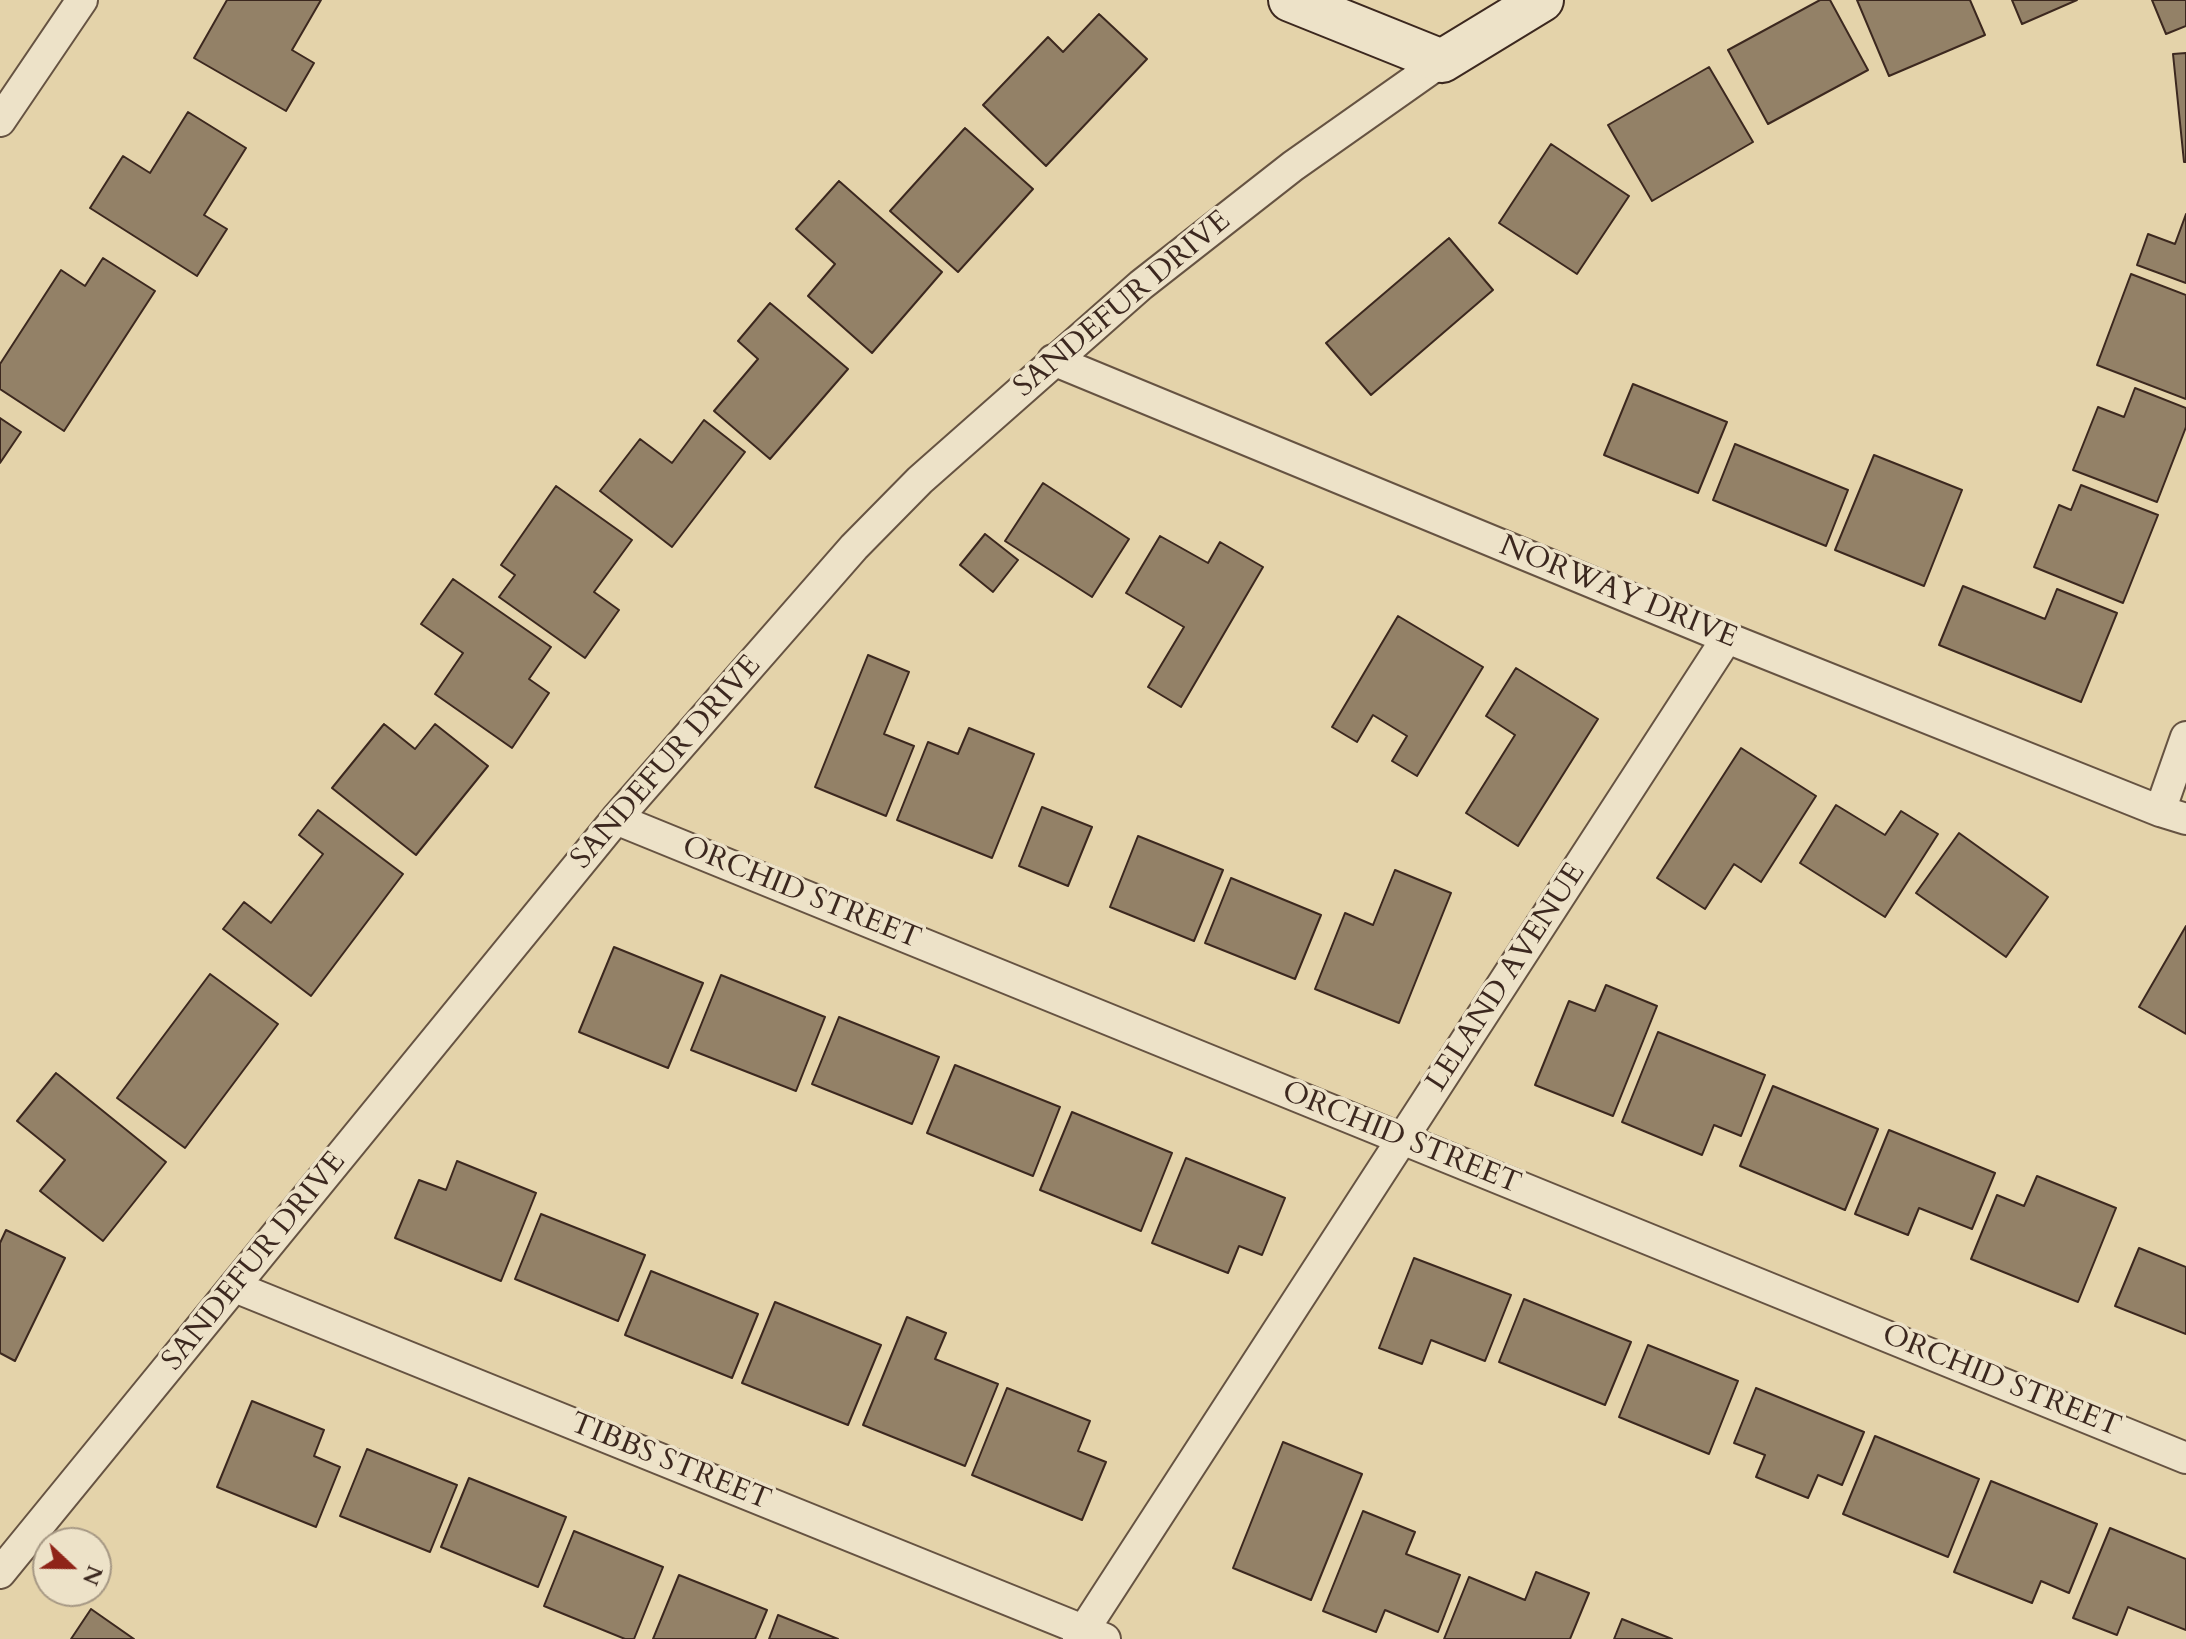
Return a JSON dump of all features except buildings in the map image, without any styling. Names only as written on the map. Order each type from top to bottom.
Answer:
[{"type":"street","points":[[0,121],[82,0]]},
{"type":"street","points":[[1290,0],[1442,61],[1542,0]]},
{"type":"street","name":"SANDEFUR DRIVE","points":[[0,1573],[616,819],[854,547],[920,480],[1141,285],[1282,175],[1442,61]]},
{"type":"street","name":"NORWAY DRIVE","points":[[1053,360],[1727,638],[2173,815]]},
{"type":"street","name":"LELAND AVENUE","points":[[1089,1636],[1403,1140],[1727,638]]},
{"type":"street","points":[[2173,815],[2186,737]]},
{"type":"street","name":"ORCHID STREET","points":[[616,819],[2186,1458]]},
{"type":"street","name":"TIBBS STREET","points":[[235,1287],[1089,1636]]}]
